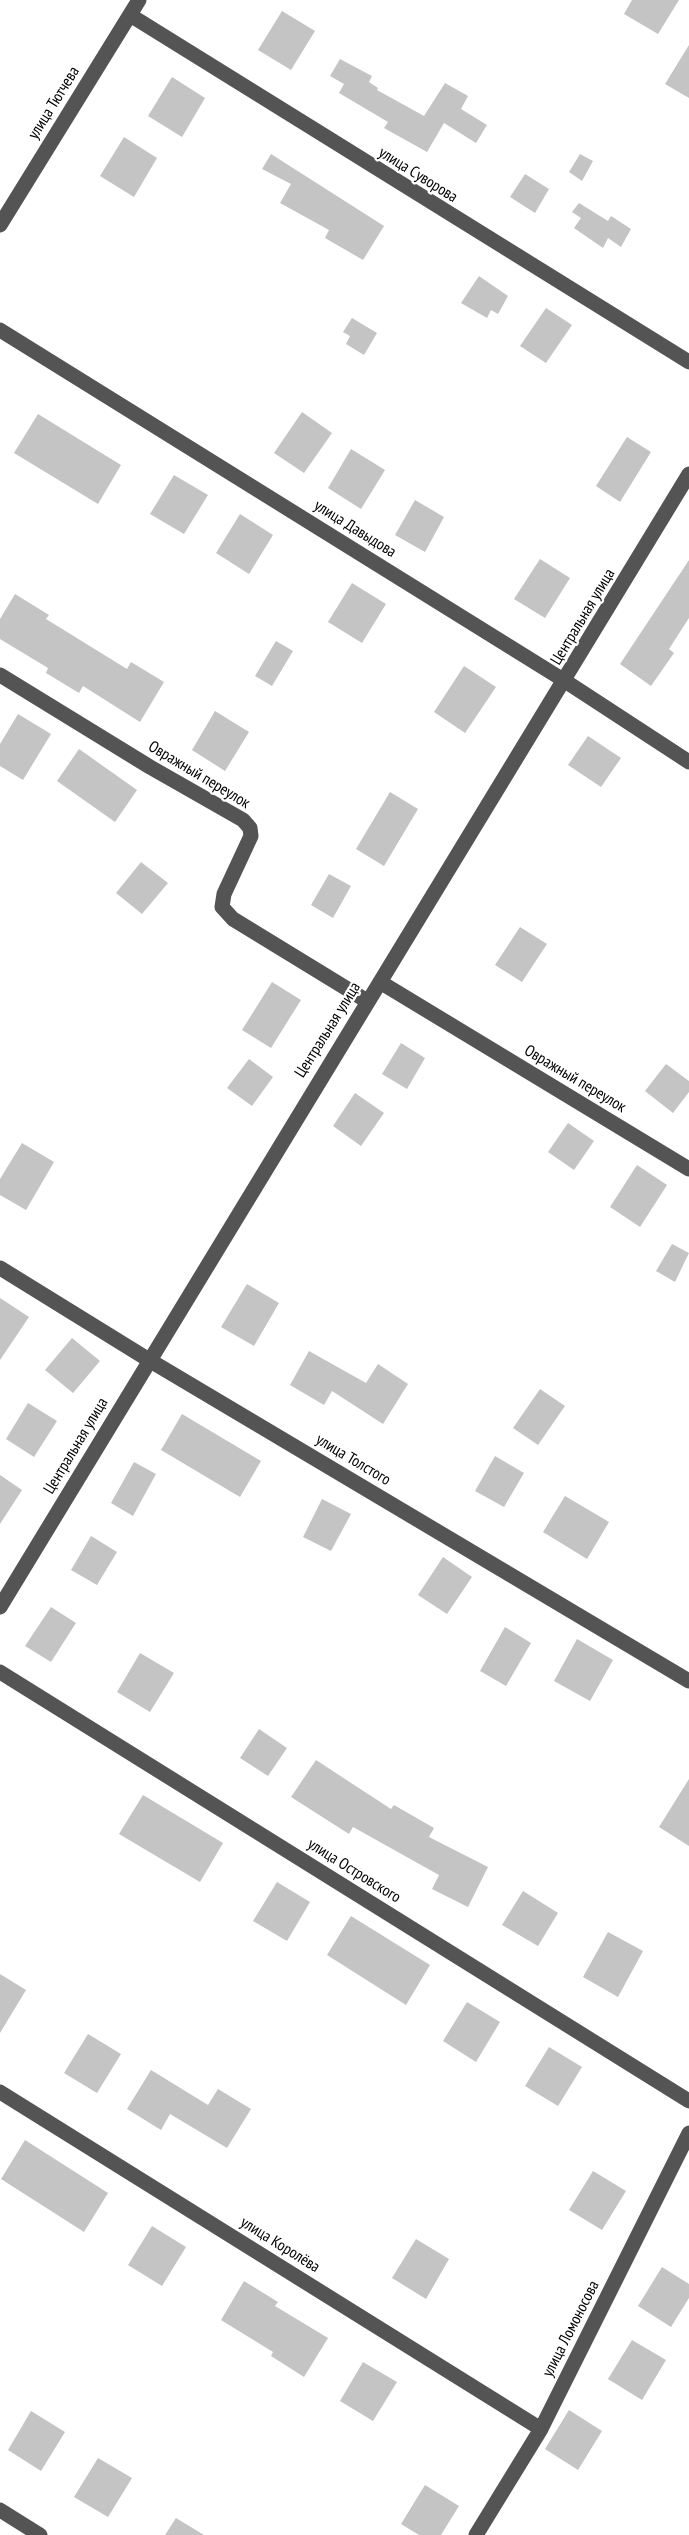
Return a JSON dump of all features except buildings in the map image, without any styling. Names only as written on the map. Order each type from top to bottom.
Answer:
[{"type":"street","name":"улица Тютчева","points":[[0,225],[140,0]]},
{"type":"street","name":"улица Суворова","points":[[130,15],[689,362]]},
{"type":"street","name":"улица Давыдова","points":[[0,330],[565,681],[689,762]]},
{"type":"street","name":"Центральная улица","points":[[0,1607],[689,474]]},
{"type":"street","name":"Овражный переулок","points":[[0,675],[150,767],[243,820],[250,828],[251,836],[224,894],[222,908],[233,919],[367,1001]]},
{"type":"street","name":"Овражный переулок","points":[[380,982],[689,1169]]},
{"type":"street","name":"улица Толстого","points":[[0,1268],[149,1360],[689,1681]]},
{"type":"street","name":"улица Островского","points":[[0,1672],[689,2101]]},
{"type":"street","name":"улица Королёва","points":[[0,2092],[541,2429]]},
{"type":"street","name":"улица Ломоносова","points":[[476,2535],[541,2429],[689,2133]]},
{"type":"street","points":[[0,2510],[40,2535]]}]
